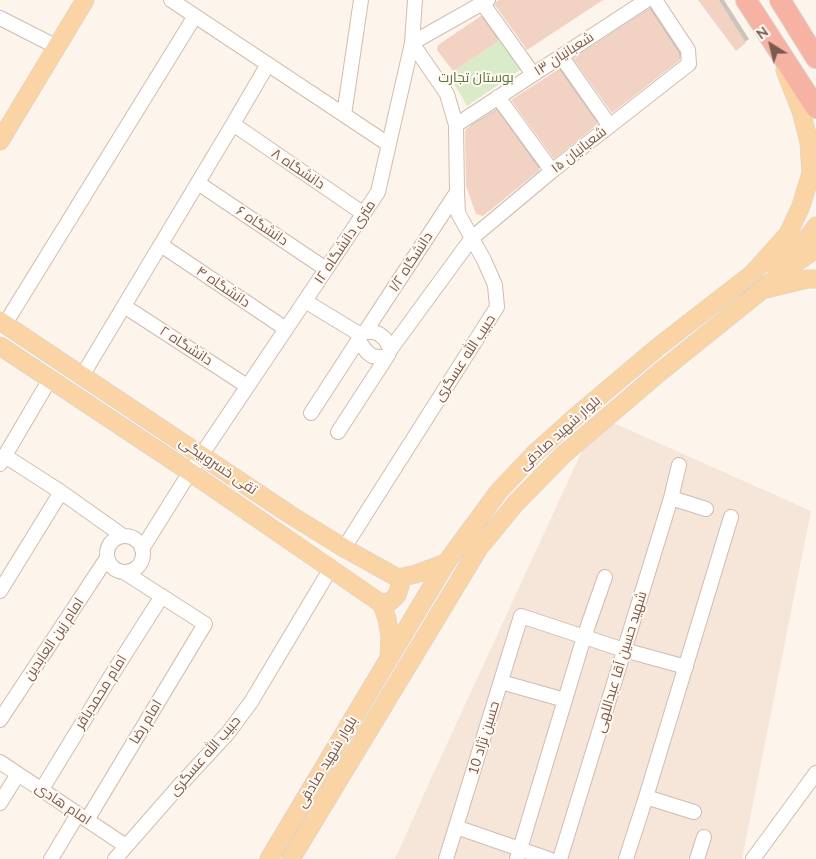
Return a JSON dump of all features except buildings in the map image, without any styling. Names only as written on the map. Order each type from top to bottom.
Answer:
[{"type":"highway","points":[[746,0],[816,108]]},
{"type":"highway","points":[[780,0],[816,58]]},
{"type":"main road","points":[[0,141],[85,0]]},
{"type":"main road","name":"بلوار شهید صادقی","points":[[268,859],[446,563],[499,491],[536,452],[574,418],[658,347],[752,274],[788,234],[801,206],[811,173],[809,142],[802,111],[787,74],[766,32]]},
{"type":"main road","points":[[752,274],[795,248],[808,237],[816,226]]},
{"type":"main road","points":[[762,290],[816,249]]},
{"type":"main road","name":"بلوار شهید صادقی","points":[[291,859],[479,548],[516,503],[571,448],[660,372],[762,290],[807,279],[816,279]]},
{"type":"main road","name":"تقی خسروبیگی","points":[[2,322],[289,514],[398,578]]},
{"type":"main road","name":"تقی خسروبیگی","points":[[0,346],[190,472],[382,604]]},
{"type":"main road","points":[[389,659],[390,636],[382,604],[390,601],[397,595],[400,586],[398,578],[416,574],[446,563]]},
{"type":"street","points":[[171,0],[388,144]]},
{"type":"street","points":[[344,115],[361,0]]},
{"type":"street","name":"۱۲ متری دانشگاه","points":[[142,548],[201,455],[378,192],[412,43],[415,0]]},
{"type":"street","name":"شعبانیان ۱۳","points":[[456,124],[647,0]]},
{"type":"street","name":"شعبانیان ۱۵","points":[[338,432],[389,352],[472,238],[552,171],[689,64],[688,50],[655,0]]},
{"type":"street","points":[[412,43],[485,2],[533,74]]},
{"type":"street","points":[[2,322],[195,16]]},
{"type":"street","points":[[0,18],[57,48]]},
{"type":"street","name":"حبیب الله عسگری","points":[[344,548],[497,307],[495,285],[484,260],[458,213],[456,124],[448,94],[412,43]]},
{"type":"street","points":[[562,56],[610,126]]},
{"type":"street","points":[[82,376],[268,64]]},
{"type":"street","points":[[498,97],[552,171]]},
{"type":"street","name":"دانشگاه ۸","points":[[233,124],[364,214]]},
{"type":"street","name":"دانشگاه ۶","points":[[198,183],[326,269]]},
{"type":"street","name":"دانشگاه ۱/۲","points":[[311,413],[457,192]]},
{"type":"street","name":"دانشگاه ۴","points":[[161,245],[286,329]]},
{"type":"street","points":[[305,301],[362,335],[374,332],[379,334],[387,342],[389,352],[384,357],[372,356],[362,347],[362,335]]},
{"type":"street","name":"دانشگاه ۲","points":[[124,306],[247,386]]},
{"type":"street","points":[[50,379],[2,460],[61,492],[123,536],[133,538],[139,542],[142,548],[142,560],[135,569],[124,572]]},
{"type":"street","name":"شهید حسین آقا عبداللهی","points":[[560,859],[671,498],[679,464]]},
{"type":"street","points":[[0,591],[61,492]]},
{"type":"street","points":[[671,498],[706,509]]},
{"type":"street","points":[[626,859],[731,516]]},
{"type":"street","points":[[123,536],[114,540],[108,548],[107,558],[113,568],[124,572],[162,596]]},
{"type":"street","name":"امام زین العابدین","points":[[0,720],[107,558]]},
{"type":"street","name":"حبیب الله عسگری","points":[[115,859],[228,734],[251,702],[331,568]]},
{"type":"street","points":[[518,854],[584,637],[605,577]]},
{"type":"street","name":"امام رضا","points":[[51,859],[82,817],[204,624],[162,596]]},
{"type":"street","name":"امام محمدباقر","points":[[42,789],[162,596]]},
{"type":"street","name":"حسین نژاد 10","points":[[446,859],[521,616],[584,637]]},
{"type":"street","points":[[584,637],[686,667]]},
{"type":"street","points":[[501,682],[565,700]]},
{"type":"street","name":"امام هادی","points":[[0,762],[126,846]]},
{"type":"street","points":[[753,859],[816,773]]},
{"type":"street","points":[[0,803],[18,774]]},
{"type":"street","points":[[646,796],[694,812]]},
{"type":"street","points":[[456,827],[518,854],[549,859]]},
{"type":"street","points":[[698,859],[704,836]]},
{"type":"shaded area","points":[[598,416],[811,511],[742,859],[395,859],[434,772]]},
{"type":"green space","name":"بوستان تجارت","points":[[502,39],[523,68],[467,106],[452,80],[453,71]]}]
